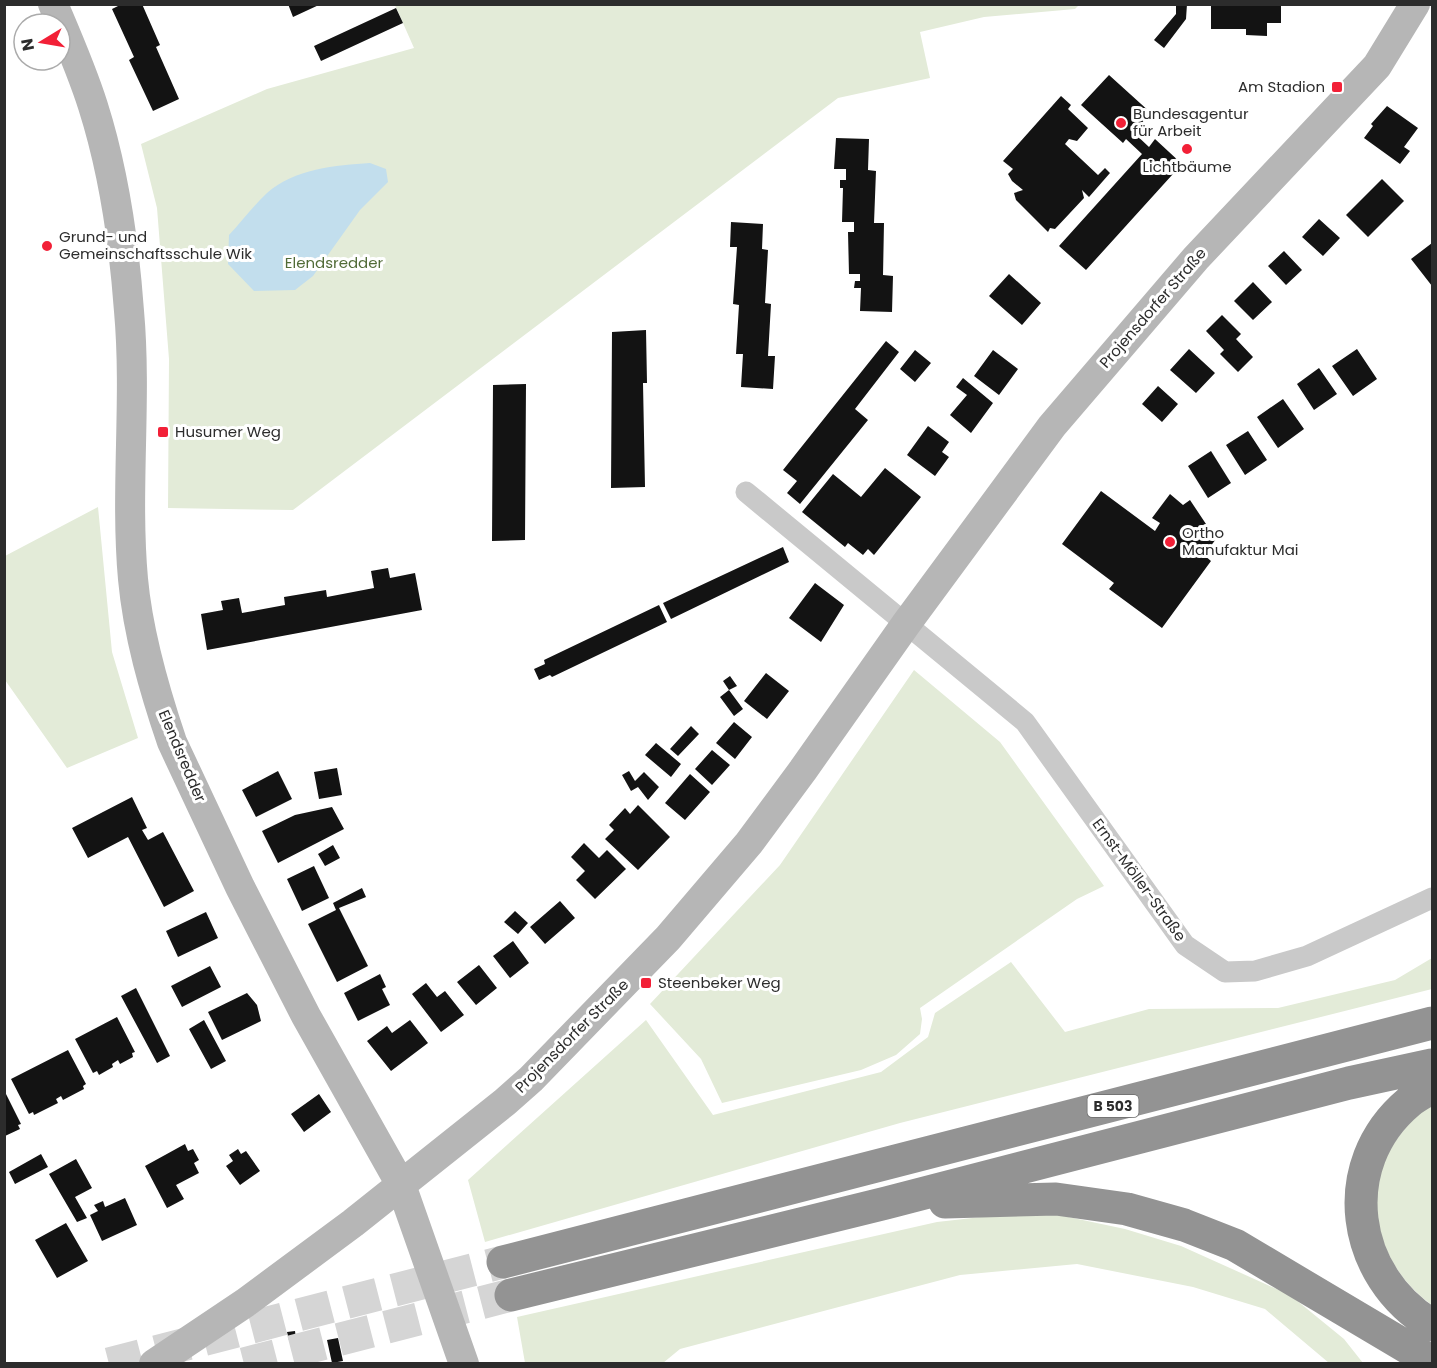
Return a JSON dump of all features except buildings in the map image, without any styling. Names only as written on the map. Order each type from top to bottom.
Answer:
[{"type":"highway","points":[[1344,1044],[1432,1014]]},
{"type":"highway","name":"B 503","points":[[503,1262],[881,1167],[1344,1044],[1432,1023]]},
{"type":"highway","name":"B 503","points":[[511,1295],[886,1203],[1349,1083],[1432,1065]]},
{"type":"highway","points":[[1432,1087],[1409,1102],[1376,1145],[1366,1170],[1362,1219],[1373,1263],[1384,1281],[1398,1300],[1432,1325]]},
{"type":"highway","points":[[886,1203],[1056,1199],[1127,1209],[1184,1224],[1236,1245],[1432,1362]]},
{"type":"highway","points":[[1323,1299],[1389,1364]]},
{"type":"main road","name":"Projensdorfer Straße","points":[[154,1364],[245,1303],[401,1185],[531,1079],[668,938],[749,843],[1052,426],[1196,258],[1377,66],[1415,4]]},
{"type":"main road","name":"Elendsredder","points":[[60,7],[93,104],[110,168],[119,219],[130,312],[133,579],[148,662],[162,713],[172,742],[290,986],[401,1185]]},
{"type":"main road","points":[[401,1185],[464,1364]]},
{"type":"street","points":[[746,492],[906,624]]},
{"type":"street","name":"Ernst-Möller-Straße","points":[[906,624],[1025,722],[1185,945],[1225,972],[1255,971],[1306,956],[1432,898]]},
{"type":"green space","name":"Elendsredder","points":[[395,5],[1079,5],[1075,9],[984,17],[920,32],[930,78],[838,98],[293,510],[168,508],[169,359],[157,208],[141,144],[267,89],[414,48]]},
{"type":"green space","points":[[98,507],[112,652],[138,738],[67,768],[5,680],[5,556]]},
{"type":"green space","points":[[914,670],[1000,742],[1104,886],[1077,899],[920,1008],[922,1019],[920,1034],[896,1055],[861,1070],[722,1103],[701,1059],[650,1004],[780,865]]},
{"type":"green space","points":[[1432,958],[1432,989],[900,1123],[485,1242],[468,1180],[646,1020],[713,1115],[881,1072],[928,1037],[935,1013],[1011,962],[1065,1032],[1149,1009],[1278,1008],[1395,980]]},
{"type":"green space","points":[[1432,1101],[1432,1305],[1417,1293],[1393,1262],[1384,1244],[1377,1206],[1378,1187],[1386,1157],[1403,1131]]},
{"type":"green space","points":[[1008,1214],[1059,1215],[1125,1229],[1181,1246],[1290,1295],[1344,1339],[1363,1363],[1329,1363],[1265,1309],[1193,1287],[1077,1264],[960,1275],[680,1349],[663,1363],[525,1363],[517,1317],[937,1222]]},
{"type":"water","points":[[370,163],[386,169],[388,182],[360,210],[313,276],[295,290],[254,291],[228,264],[229,235],[262,198],[278,185],[302,173],[343,165]]},
{"type":"tunnel","points":[[109,1364],[503,1262]]},
{"type":"tunnel","points":[[244,1364],[511,1295]]},
{"type":"place","name":"Am Stadion","points":[[1337,87]]},
{"type":"place","name":"Bundesagentur für Arbeit","points":[[1121,123]]},
{"type":"place","name":"Lichtbäume","points":[[1187,149]]},
{"type":"place","name":"Grund- und Gemeinschaftsschule Wik","points":[[47,246]]},
{"type":"place","name":"Husumer Weg","points":[[163,432]]},
{"type":"place","name":"Ortho Manufaktur Mai","points":[[1170,542]]},
{"type":"place","name":"Steenbeker Weg","points":[[646,983]]}]
